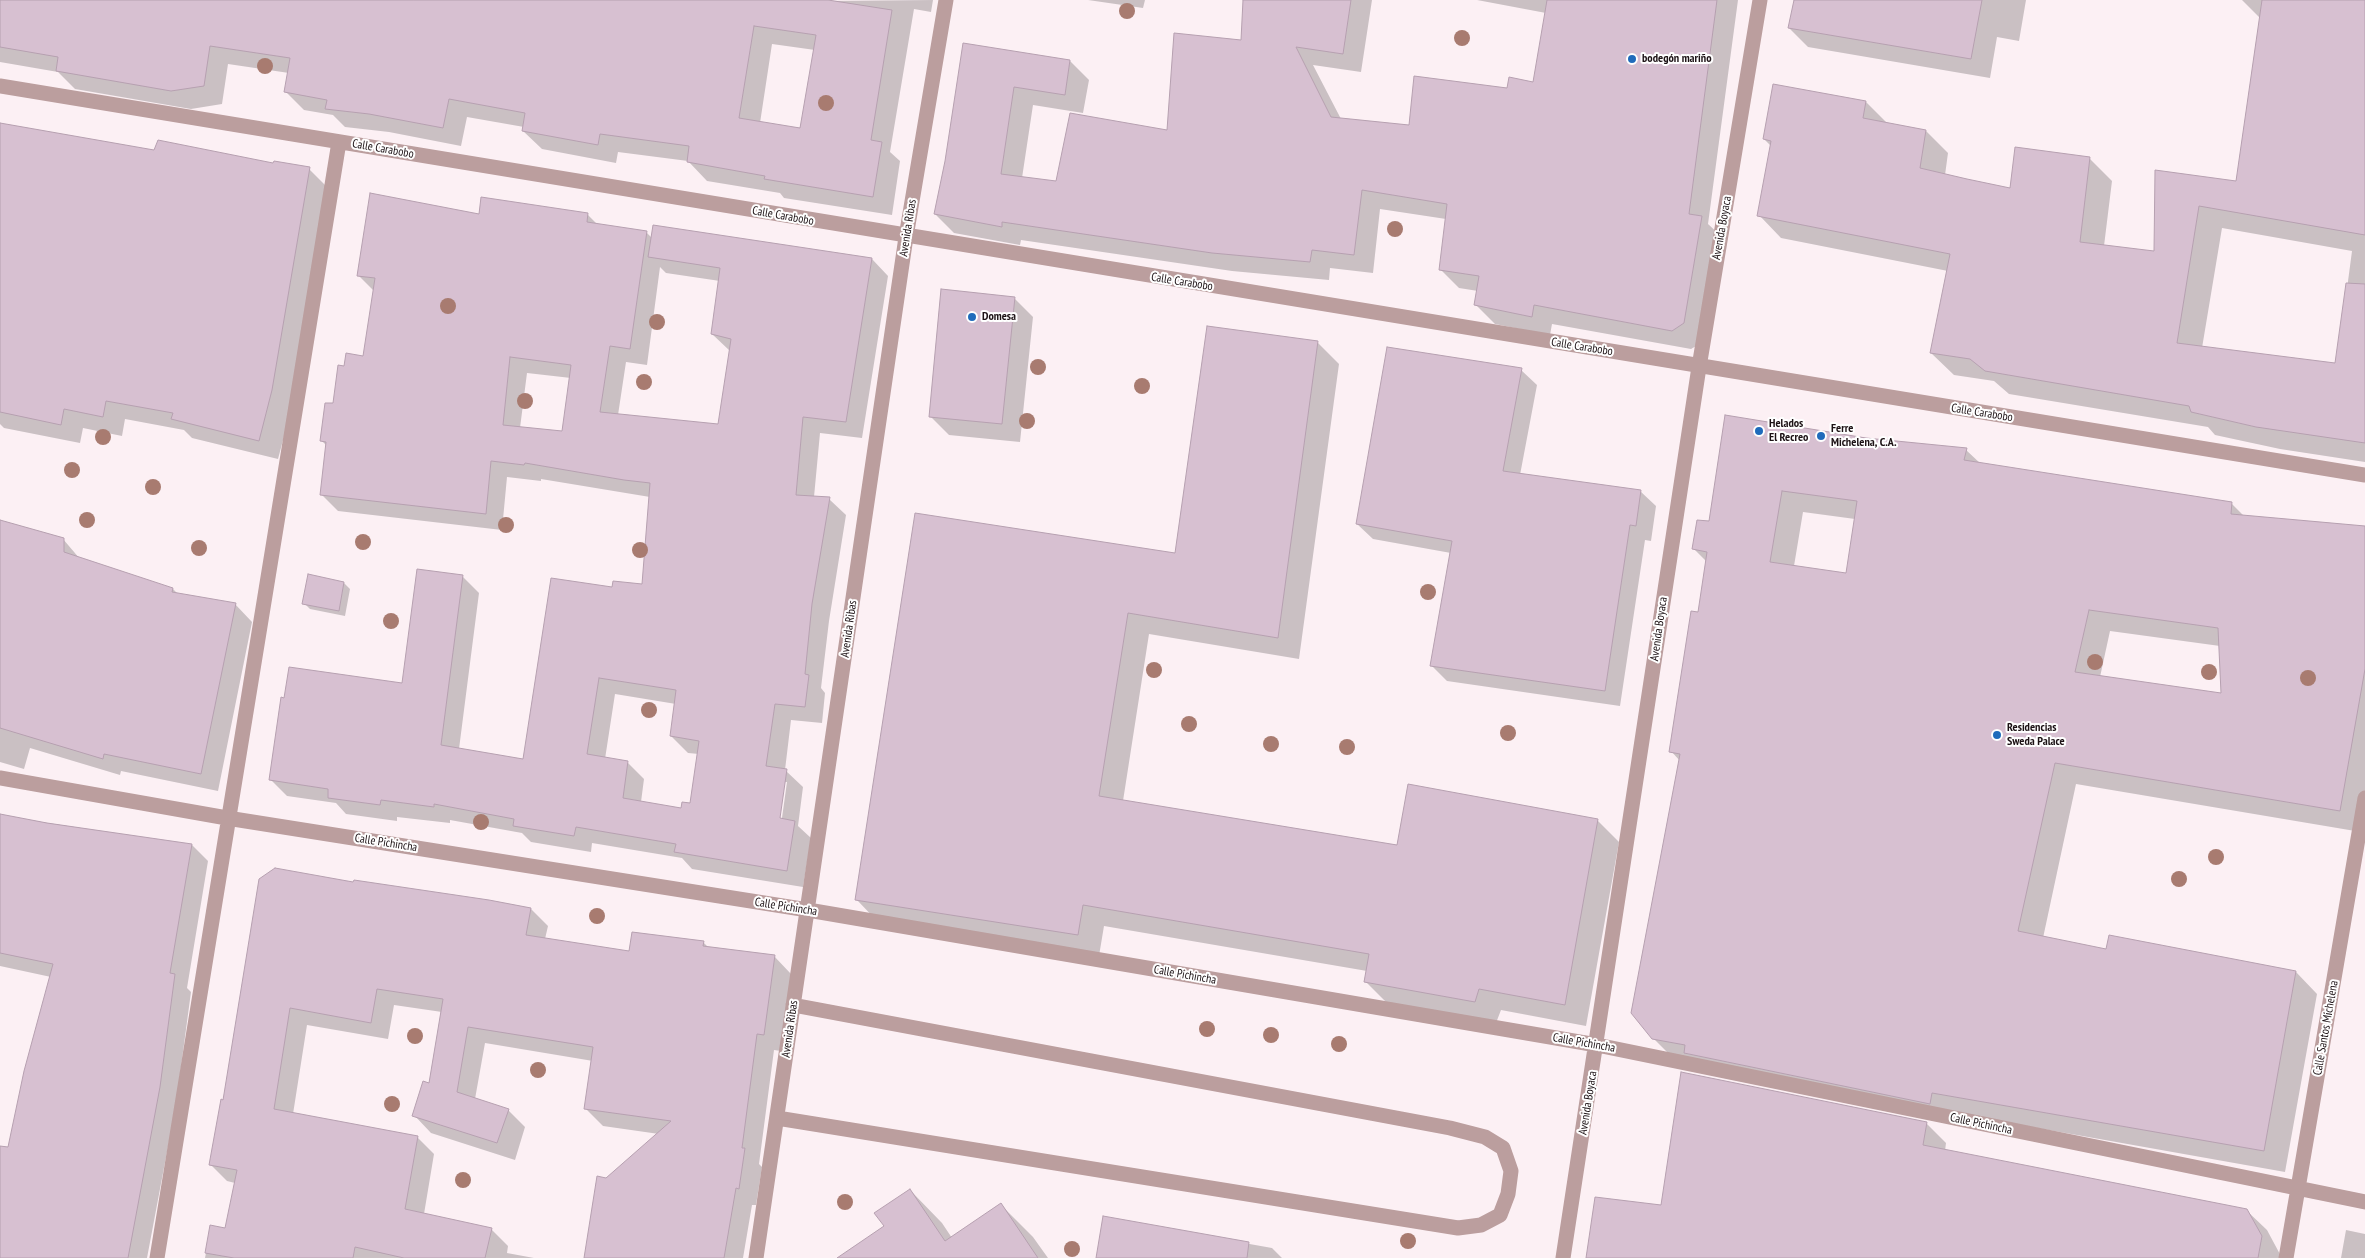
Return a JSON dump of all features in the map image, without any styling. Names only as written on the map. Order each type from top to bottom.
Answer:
[{"type":"street","name":"Avenida Ribas","points":[[756,1258],[906,237],[946,0]]},
{"type":"street","name":"Avenida Boyaca","points":[[1564,1258],[1698,367],[1760,0]]},
{"type":"street","name":"Calle Carabobo","points":[[0,86],[906,237],[2365,475]]},
{"type":"street","points":[[157,1258],[227,818],[339,142]]},
{"type":"street","name":"Calle Pichincha","points":[[0,778],[227,818],[808,910],[1597,1045],[2365,1202]]},
{"type":"street","name":"Calle Santos Michelena","points":[[2286,1258],[2365,798]]},
{"type":"street","points":[[777,1118],[1458,1228],[1481,1225],[1500,1215],[1508,1194],[1511,1171],[1503,1148],[1485,1137],[1440,1126],[793,1005]]},
{"type":"building","points":[[0,0],[828,0],[892,10],[871,140],[882,142],[873,197],[764,179],[765,176],[687,162],[689,146],[600,134],[598,145],[522,131],[525,113],[449,99],[443,128],[369,114],[325,109],[327,100],[284,92],[290,58],[210,46],[204,86],[171,91],[56,71],[58,57],[0,47]],"holes":[[[754,26],[816,35],[800,128],[739,118]]]},
{"type":"building","points":[[1243,0],[1351,0],[1343,54],[1296,47],[1331,117],[1409,125],[1414,76],[1507,88],[1509,77],[1533,82],[1547,0],[1717,0],[1689,214],[1702,216],[1684,323],[1672,331],[1534,305],[1532,317],[1474,305],[1479,276],[1439,270],[1447,204],[1362,190],[1354,255],[1312,250],[1310,262],[1212,253],[1002,222],[1002,227],[934,214],[945,161],[963,43],[1070,60],[1065,95],[1014,87],[1001,174],[1056,181],[1070,113],[1167,130],[1174,33],[1241,40]]},
{"type":"building","points":[[1794,0],[1982,0],[1971,59],[1788,28]]},
{"type":"building","points":[[2262,0],[2365,0],[2365,235],[2199,206],[2177,343],[2335,363],[2346,283],[2365,284],[2365,443],[2256,427],[2191,412],[2189,406],[1985,371],[1970,359],[1930,353],[1950,254],[1757,216],[1771,141],[1763,139],[1773,84],[1866,101],[1863,118],[1926,130],[1920,168],[1967,179],[2010,188],[2015,147],[2090,157],[2080,242],[2154,251],[2155,170],[2236,181]]},
{"type":"building","points":[[0,123],[154,150],[158,140],[273,163],[274,161],[310,167],[272,390],[259,441],[171,419],[173,413],[106,401],[103,417],[64,409],[61,425],[0,412]]},
{"type":"building","points":[[370,193],[479,214],[481,197],[588,213],[587,222],[647,231],[630,349],[610,346],[600,412],[718,424],[731,339],[711,334],[720,268],[648,257],[653,225],[872,258],[846,422],[803,417],[796,495],[830,497],[812,604],[805,674],[809,675],[805,707],[775,704],[766,766],[787,769],[780,818],[795,821],[787,871],[674,852],[676,844],[576,827],[574,836],[513,826],[514,819],[434,804],[434,807],[381,800],[380,805],[328,798],[328,789],[269,780],[281,697],[284,698],[289,667],[402,683],[417,569],[463,575],[441,745],[523,759],[551,578],[612,587],[613,581],[642,584],[650,483],[525,463],[524,465],[491,461],[486,514],[320,495],[326,442],[320,441],[325,403],[333,403],[338,365],[344,366],[346,353],[363,356],[375,278],[357,276]],"holes":[[[510,357],[571,365],[562,431],[503,425]],[[599,678],[676,690],[670,736],[699,741],[690,803],[682,802],[681,808],[623,798],[628,761],[587,754]]]},
{"type":"building","points":[[941,289],[1015,297],[1002,424],[929,417]]},
{"type":"building","points":[[1207,326],[1318,341],[1278,638],[1128,613],[1099,796],[1397,845],[1408,784],[1598,819],[1565,1005],[1479,989],[1475,1002],[1364,982],[1369,954],[1083,905],[1078,935],[855,900],[915,513],[1175,553]]},
{"type":"building","points":[[1387,347],[1522,368],[1503,471],[1641,490],[1636,526],[1630,525],[1605,691],[1430,666],[1452,541],[1356,524]]},
{"type":"building","points":[[1725,415],[1866,438],[1967,448],[1964,460],[2232,502],[2231,514],[2365,526],[2365,669],[2340,811],[2055,763],[2018,931],[2106,949],[2109,935],[2296,971],[2264,1151],[1932,1093],[1930,1104],[1684,1053],[1685,1045],[1652,1039],[1631,1013],[1680,754],[1669,752],[1691,611],[1698,612],[1707,552],[1692,549],[1697,520],[1709,521]],"holes":[[[1782,491],[1857,501],[1846,573],[1770,562]],[[2089,610],[2218,628],[2221,693],[2075,672]]]},
{"type":"building","points":[[0,520],[64,538],[64,552],[173,588],[172,592],[236,603],[201,774],[104,754],[103,759],[0,728]]},
{"type":"building","points":[[308,574],[344,582],[339,611],[302,604]]},
{"type":"building","points":[[0,814],[47,823],[192,844],[170,973],[175,974],[160,1087],[128,1258],[0,1258],[0,1146],[8,1147],[24,1071],[53,964],[0,953]]},
{"type":"building","points":[[275,868],[353,882],[354,880],[531,908],[526,935],[629,951],[632,932],[704,941],[703,946],[775,955],[764,1035],[757,1034],[742,1148],[745,1148],[739,1189],[736,1188],[724,1258],[584,1258],[597,1176],[606,1178],[671,1121],[584,1109],[593,1047],[468,1027],[457,1092],[509,1109],[497,1143],[412,1116],[423,1081],[429,1083],[443,999],[377,989],[371,1023],[290,1008],[274,1109],[418,1136],[405,1209],[492,1228],[485,1258],[404,1258],[355,1247],[353,1258],[234,1258],[205,1253],[210,1225],[225,1228],[237,1170],[209,1165],[221,1099],[223,1100],[259,879]]},
{"type":"building","points":[[1681,1072],[1927,1122],[1923,1145],[2247,1209],[2262,1236],[2258,1258],[1586,1258],[1595,1197],[1661,1205]]},
{"type":"building","points":[[910,1189],[945,1241],[1001,1203],[1038,1258],[837,1258],[884,1226],[874,1213]]},
{"type":"building","points":[[1103,1216],[1249,1242],[1247,1258],[1096,1258]]},
{"type":"place","name":"bodegón mariño","points":[[1632,59]]},
{"type":"place","name":"Domesa","points":[[972,317]]},
{"type":"place","name":"Helados El Recreo","points":[[1759,431]]},
{"type":"place","name":"Ferre Michelena, C.A.","points":[[1821,436]]},
{"type":"place","name":"Residencias Sweda Palace","points":[[1997,735]]}]
